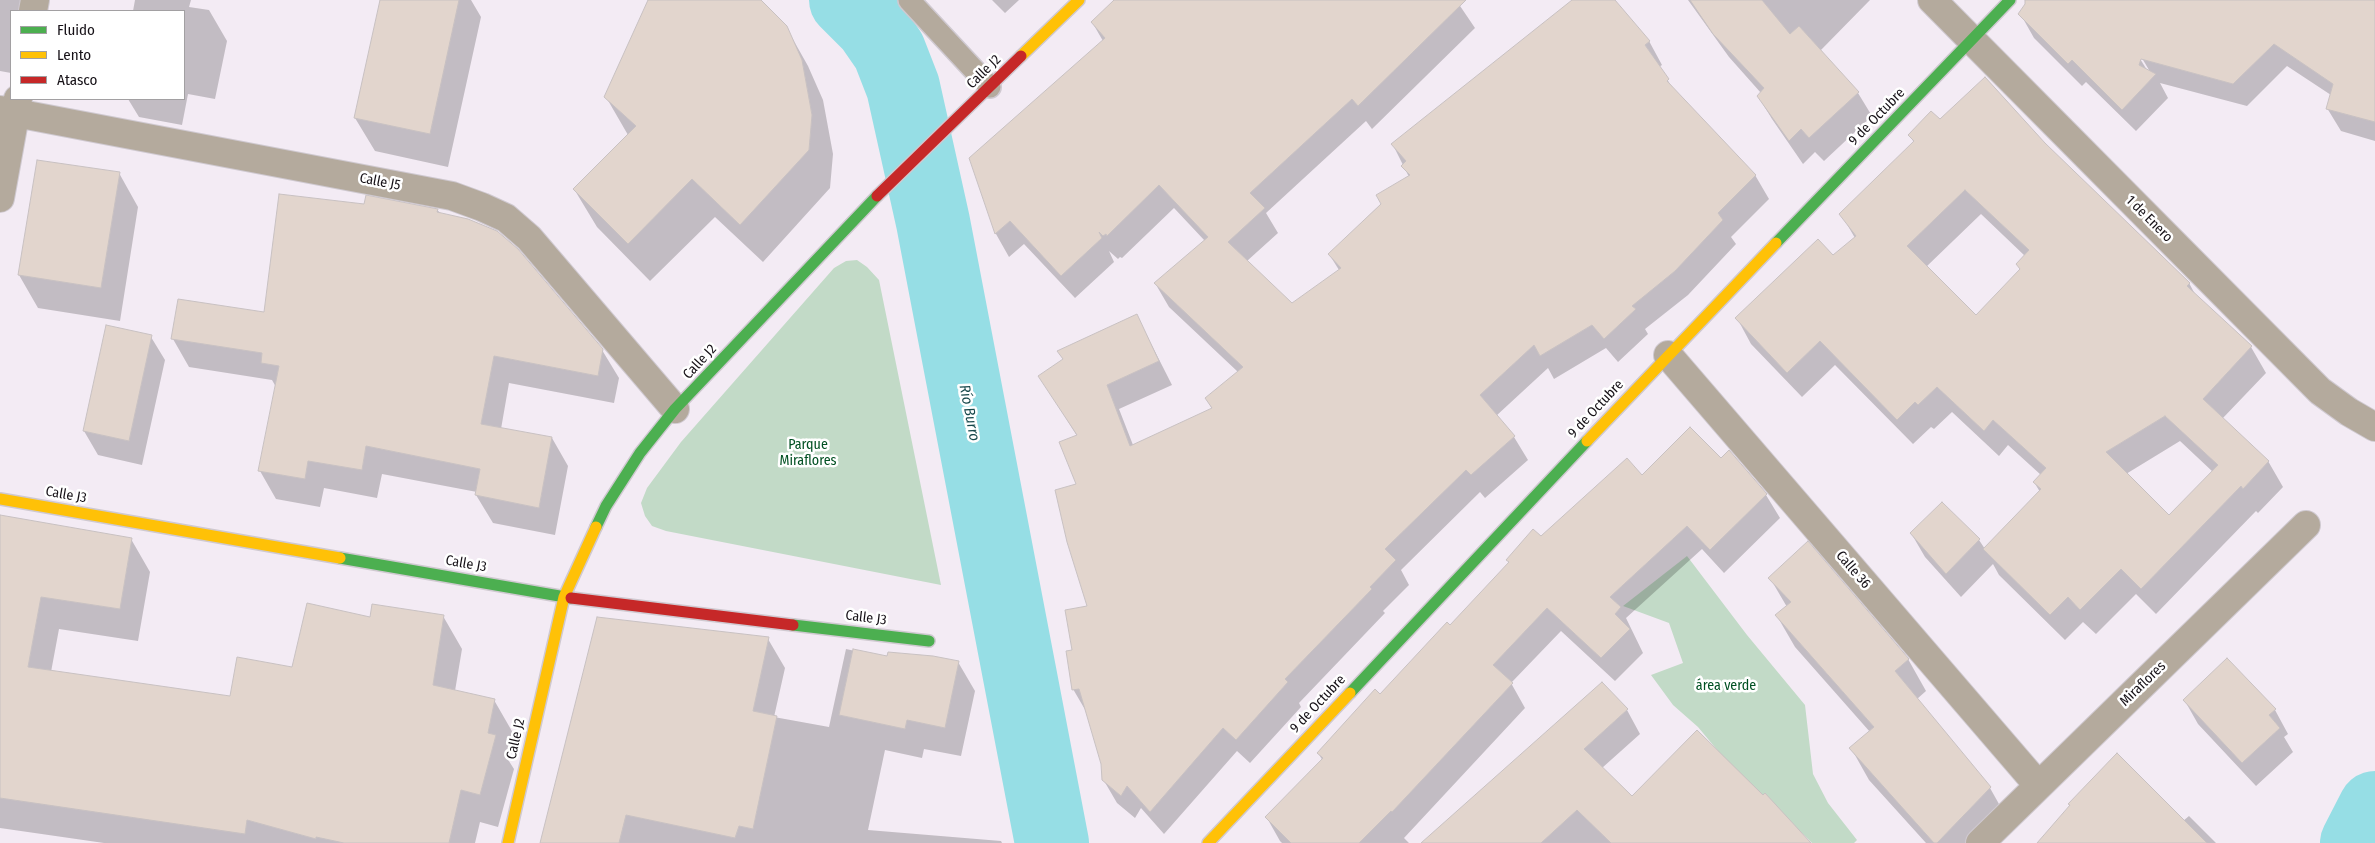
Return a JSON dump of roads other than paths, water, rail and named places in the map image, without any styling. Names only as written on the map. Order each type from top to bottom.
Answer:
[{"type":"street","name":"Calle J2","points":[[508,843],[564,597],[606,506],[640,453],[675,409],[877,196],[1078,0]]},
{"type":"street","name":"1 de Enero","points":[[1932,0],[2320,391],[2349,412],[2375,427]]},
{"type":"street","name":"9 de Octubre","points":[[1208,843],[1668,355],[2010,0]]},
{"type":"street","points":[[0,198],[11,107]]},
{"type":"street","name":"Calle J5","points":[[11,107],[452,196],[482,207],[506,218],[529,238],[675,409]]},
{"type":"street","name":"Calle 36","points":[[1668,355],[2038,785]]},
{"type":"street","name":"Calle J3","points":[[0,499],[564,597],[929,641]]},
{"type":"street","name":"Miraflores","points":[[1980,843],[2306,525]]},
{"type":"lane","points":[[909,0],[990,87]]},
{"type":"waterway","name":"Río Burro","points":[[846,0],[871,25],[889,51],[903,87],[933,222],[1052,843]]},
{"type":"waterway","points":[[2357,843],[2375,808]]},
{"type":"park label","name":"Parque Miraflores","points":[[808,454]]},
{"type":"park label","name":"área verde","points":[[1726,686]]}]
